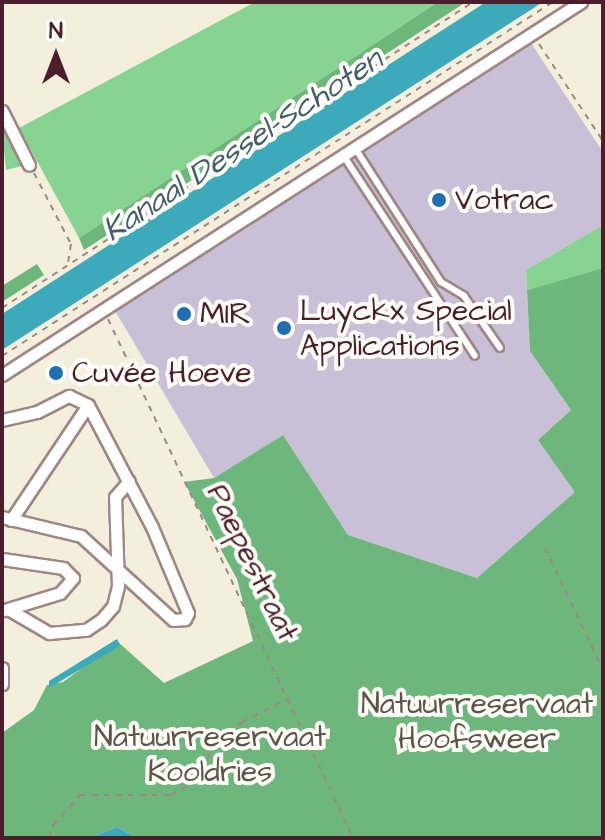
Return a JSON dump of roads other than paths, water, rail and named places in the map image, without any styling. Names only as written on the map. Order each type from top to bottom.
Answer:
[{"type":"street","points":[[2,375],[581,2]]},
{"type":"street","points":[[2,111],[29,165]]},
{"type":"street","points":[[2,420],[37,412],[69,396],[88,405],[129,481],[188,604],[185,619],[173,620],[115,571],[81,536],[7,519],[88,405]]},
{"type":"street","points":[[5,609],[49,633],[86,630],[113,606],[113,510],[115,497],[129,481]]},
{"type":"street","points":[[2,559],[63,568],[73,578],[60,593],[5,609]]},
{"type":"street","points":[[2,668],[2,684]]},
{"type":"lane","points":[[355,148],[441,282],[464,296],[500,348]]},
{"type":"lane","points":[[343,155],[475,356]]},
{"type":"water","points":[[486,2],[543,2],[2,350],[2,314]]},
{"type":"water","points":[[117,639],[120,645],[49,688],[49,681]]},
{"type":"water","points":[[117,827],[137,838],[89,838]]},
{"type":"place","name":"Votrac","points":[[439,200]]},
{"type":"place","name":"MIR","points":[[184,314]]},
{"type":"place","name":"Luyckx Special Applications","points":[[284,328]]},
{"type":"place","name":"Cuvée Hoeve","points":[[56,373]]},
{"type":"water label","name":"Kanaal Dessel-Schoten","points":[[243,146]]},
{"type":"park label","name":"Natuurreservaat Hoofsweer","points":[[477,721]]},
{"type":"park label","name":"Natuurreservaat Kooldries","points":[[210,754]]}]
